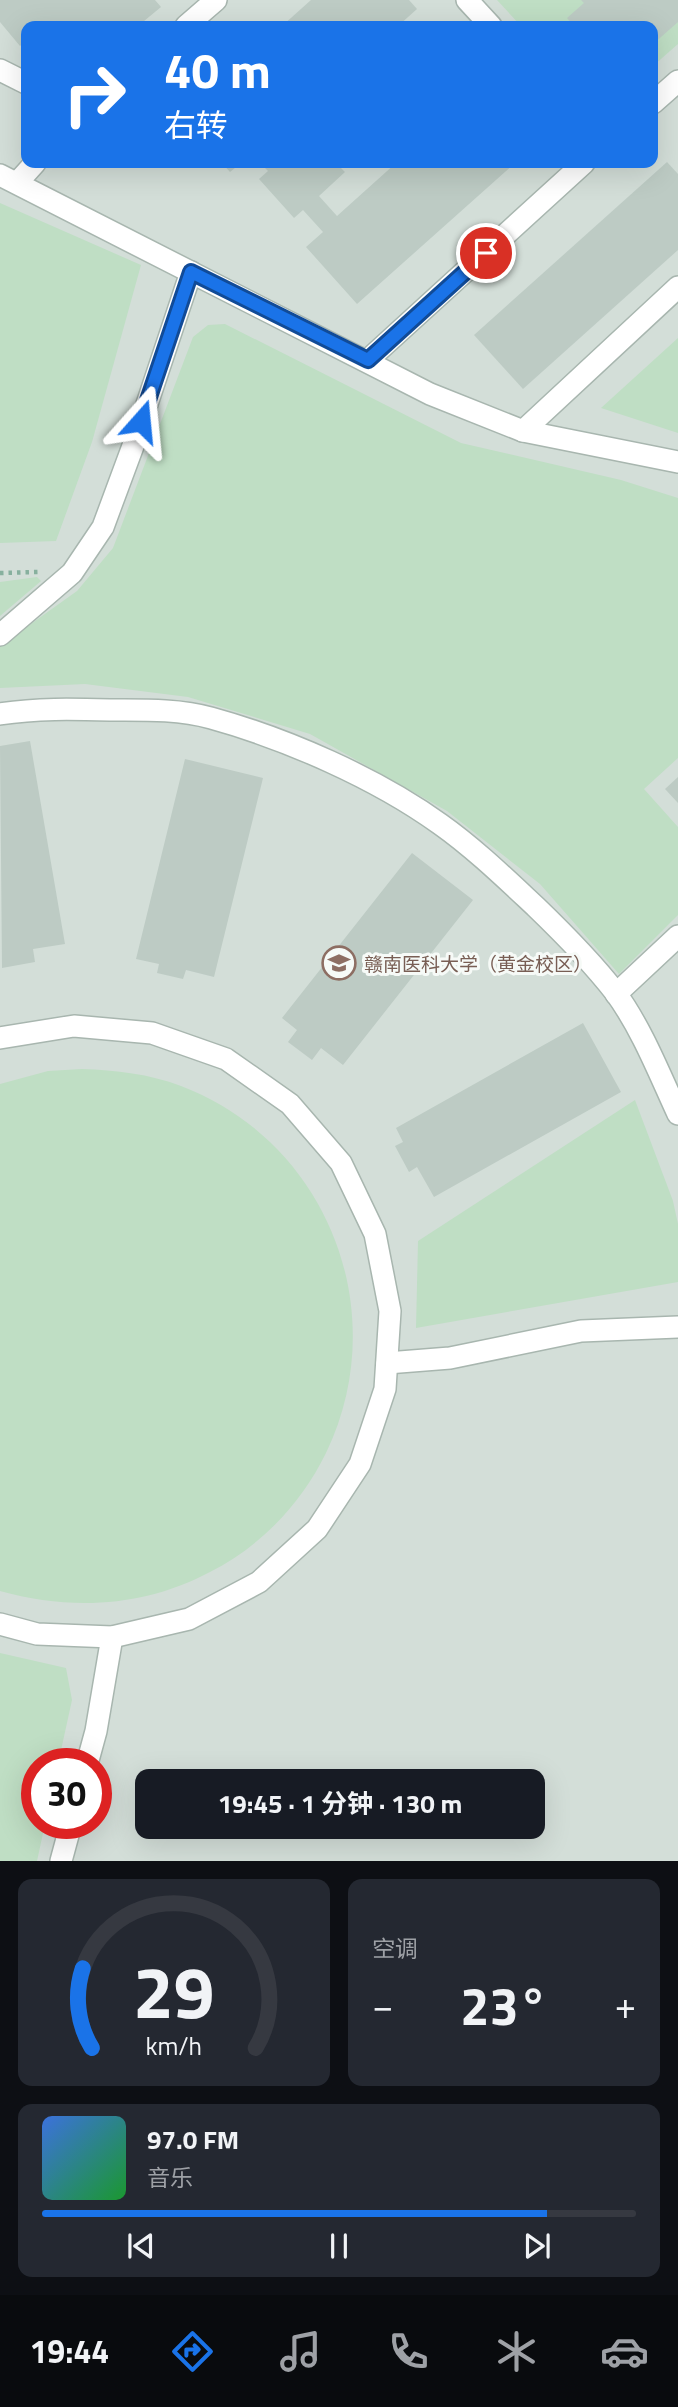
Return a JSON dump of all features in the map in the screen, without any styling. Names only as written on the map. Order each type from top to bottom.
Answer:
[{"type":"street","points":[[192,21],[215,0]]},
{"type":"street","points":[[467,0],[481,21]]},
{"type":"street","points":[[0,70],[21,80]]},
{"type":"street","points":[[658,99],[678,81]]},
{"type":"street","points":[[8,179],[27,168]]},
{"type":"street","points":[[368,360],[579,168]]},
{"type":"street","points":[[8,179],[368,360],[430,394],[523,431],[678,462]]},
{"type":"street","points":[[0,635],[72,573],[103,527],[191,272]]},
{"type":"street","points":[[523,431],[678,287]]},
{"type":"street","points":[[0,714],[30,709],[147,710],[208,717],[271,737],[331,762],[395,796],[441,824],[512,885],[582,951],[616,994],[639,1030],[678,1114]]},
{"type":"street","points":[[616,994],[678,936]]},
{"type":"street","points":[[0,1038],[74,1026],[152,1032],[226,1059],[290,1104],[341,1163],[375,1234],[390,1311],[385,1389],[360,1464],[317,1530],[259,1582],[189,1619],[112,1637],[37,1634],[0,1624]]},
{"type":"street","points":[[387,1363],[450,1358],[580,1331],[678,1327]]},
{"type":"street","points":[[91,1748],[112,1637]]},
{"type":"street","points":[[61,1861],[67,1839]]},
{"type":"shaded area","name":"赣南医科大学（黄金校区）","points":[[0,0],[678,0],[678,1861],[0,1861]]},
{"type":"green space","points":[[497,0],[678,0],[678,44],[658,62],[658,21],[516,21]]},
{"type":"green space","points":[[0,203],[141,265],[92,442],[56,541],[0,543]]},
{"type":"green space","points":[[225,324],[461,443],[621,480],[678,498],[678,758],[644,789],[678,827],[678,915],[619,974],[540,884],[447,811],[310,734],[188,697],[85,684],[0,688],[0,646],[77,591],[113,548],[193,337],[208,325]]},
{"type":"green space","points":[[678,338],[678,433],[601,408]]},
{"type":"green space","points":[[37,577],[41,581],[0,616],[0,582]]},
{"type":"green space","points":[[82,1069],[132,1073],[181,1086],[232,1112],[275,1147],[309,1190],[334,1238],[349,1290],[353,1344],[345,1399],[326,1453],[316,1472],[278,1522],[229,1562],[185,1584],[134,1599],[81,1603],[0,1591],[0,1084],[48,1071]]},
{"type":"green space","points":[[635,1100],[673,1201],[678,1224],[678,1282],[416,1328],[418,1241]]},
{"type":"green space","points":[[0,1653],[66,1668],[72,1700],[62,1748],[21,1748],[21,1839],[42,1839],[37,1861],[0,1861]]},
{"type":"building","points":[[0,0],[155,0],[161,7],[144,21],[21,21],[20,46],[0,22]]},
{"type":"building","points":[[311,0],[409,0],[417,9],[404,21],[288,21]]},
{"type":"building","points":[[581,0],[678,0],[678,22],[658,40],[658,21],[570,21],[567,18],[584,3]]},
{"type":"building","points":[[667,162],[678,174],[678,250],[523,389],[474,335]]},
{"type":"building","points":[[265,168],[341,168],[345,172],[319,196],[337,216],[390,168],[509,168],[357,304],[306,247],[323,232],[303,210],[294,218],[259,179],[268,171]]},
{"type":"building","points":[[30,741],[65,944],[33,949],[35,962],[2,968],[0,746]]},
{"type":"building","points":[[185,759],[263,778],[214,977],[186,970],[183,979],[157,973],[159,964],[136,959]]},
{"type":"building","points":[[678,777],[678,803],[665,789]]},
{"type":"building","points":[[412,853],[473,900],[343,1065],[321,1048],[312,1060],[288,1042],[297,1030],[282,1018]]},
{"type":"building","points":[[583,1023],[621,1092],[434,1197],[417,1167],[409,1172],[395,1146],[403,1142],[396,1128]]},
{"type":"place","name":"赣南医科大学（黄金校区）","points":[[339,963]]},
{"type":"route","points":[[141,421],[191,272],[368,360],[486,253]]}]
